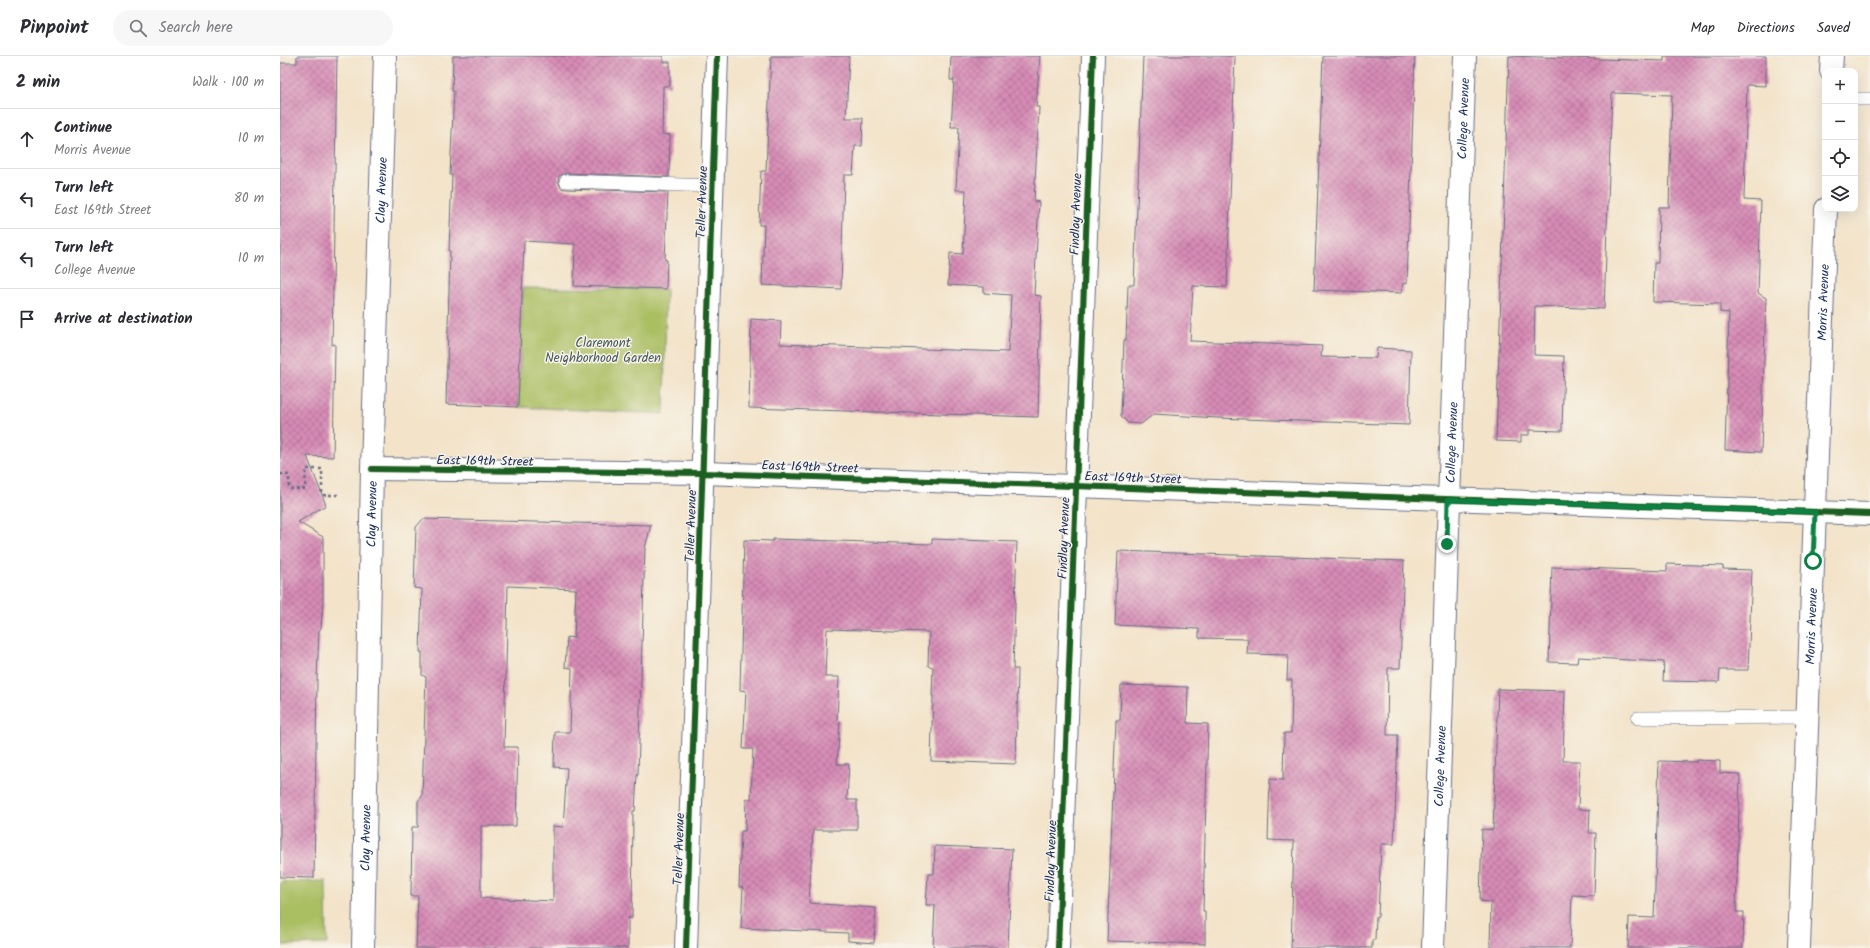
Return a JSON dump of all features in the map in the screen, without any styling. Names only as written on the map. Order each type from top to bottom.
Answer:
[{"type":"street","name":"Clay Avenue","points":[[363,948],[372,469],[385,56]]},
{"type":"street","name":"Teller Avenue","points":[[686,948],[717,56]]},
{"type":"street","name":"Findlay Avenue","points":[[1058,948],[1093,56]]},
{"type":"street","name":"College Avenue","points":[[1433,948],[1465,56]]},
{"type":"street","points":[[1831,68],[1832,56]]},
{"type":"street","name":"Morris Avenue","points":[[1799,948],[1826,212]]},
{"type":"street","name":"East 169th Street","points":[[372,469],[702,473],[1870,514]]},
{"type":"lane","points":[[1858,99],[1870,99]]},
{"type":"lane","points":[[566,181],[712,186]]},
{"type":"lane","points":[[1638,718],[1807,717]]},
{"type":"path","points":[[280,474],[289,475],[289,489],[305,490],[306,468],[322,469],[322,495],[339,495]]},
{"type":"green space","name":"Claremont Neighborhood Garden","points":[[523,288],[666,289],[664,414],[518,407]]},
{"type":"green space","points":[[326,881],[327,944],[280,945],[280,882]]},
{"type":"building","points":[[297,56],[337,56],[332,345],[335,344],[333,457],[307,456],[326,505],[298,522],[323,537],[323,602],[321,628],[319,631],[317,680],[314,878],[280,877],[280,63],[297,63]]},
{"type":"building","points":[[453,56],[663,56],[663,62],[670,62],[670,86],[663,86],[662,134],[670,135],[669,177],[566,173],[559,176],[558,181],[561,188],[566,189],[668,192],[665,260],[667,260],[666,289],[574,286],[575,244],[524,241],[518,407],[446,404],[452,175],[450,175],[454,91],[452,91]]},
{"type":"building","points":[[771,56],[849,56],[846,118],[863,118],[862,146],[855,146],[853,175],[844,175],[841,289],[762,285],[764,225],[759,225],[761,171],[766,171]]},
{"type":"building","points":[[951,56],[1040,56],[1036,107],[1039,107],[1034,201],[1039,202],[1034,295],[1041,296],[1038,417],[749,408],[751,319],[781,321],[780,344],[1008,352],[1011,295],[984,293],[984,287],[948,285],[950,253],[963,254],[966,190],[956,190],[959,127],[951,127],[954,80],[950,80]]},
{"type":"building","points":[[1143,56],[1235,56],[1227,287],[1193,286],[1190,341],[1322,346],[1321,357],[1376,358],[1377,348],[1411,350],[1409,425],[1217,418],[1154,414],[1141,424],[1128,423],[1121,416],[1128,285],[1134,285]]},
{"type":"building","points":[[1323,56],[1415,56],[1407,283],[1403,283],[1402,293],[1314,290]]},
{"type":"building","points":[[1509,56],[1664,61],[1664,56],[1766,56],[1766,86],[1747,85],[1744,200],[1761,201],[1758,293],[1766,298],[1761,452],[1725,450],[1729,313],[1720,312],[1720,304],[1653,302],[1654,263],[1658,263],[1659,207],[1669,207],[1672,95],[1612,93],[1604,309],[1535,306],[1534,355],[1564,356],[1562,431],[1529,430],[1529,435],[1521,435],[1521,442],[1496,441]]},
{"type":"building","points":[[423,519],[651,525],[645,548],[638,775],[635,811],[633,811],[632,918],[628,918],[628,948],[416,948],[418,896],[411,896],[412,827],[418,827],[418,801],[422,797],[426,677],[422,675],[422,652],[420,652],[422,589],[414,588],[416,527]],"holes":[[[508,586],[576,589],[574,638],[567,637],[565,667],[572,668],[570,732],[555,732],[554,767],[567,768],[563,827],[553,826],[553,901],[481,898],[481,826],[516,826],[518,747],[504,747]]]},
{"type":"building","points":[[773,539],[932,544],[932,539],[1017,542],[1013,669],[1018,669],[1016,764],[931,761],[933,667],[928,666],[929,632],[827,629],[825,677],[839,677],[837,720],[840,721],[837,764],[849,764],[847,800],[857,800],[857,830],[813,830],[809,903],[876,908],[874,943],[848,941],[848,933],[741,928],[743,887],[739,887],[741,831],[745,831],[746,799],[751,799],[753,749],[743,749],[746,691],[740,690],[744,540],[773,541]]},
{"type":"building","points":[[1118,551],[1404,561],[1400,668],[1388,668],[1387,735],[1398,735],[1394,844],[1381,844],[1378,917],[1376,917],[1375,940],[1372,940],[1372,948],[1291,948],[1294,841],[1268,840],[1270,779],[1283,780],[1284,733],[1291,733],[1292,680],[1287,680],[1288,655],[1247,654],[1248,639],[1199,638],[1199,629],[1115,625]]},
{"type":"building","points":[[1667,564],[1723,566],[1723,569],[1752,570],[1748,670],[1720,670],[1719,682],[1663,681],[1664,662],[1578,657],[1577,663],[1549,662],[1552,567],[1667,571]]},
{"type":"building","points":[[1121,685],[1188,687],[1187,723],[1208,724],[1203,911],[1205,911],[1205,944],[1107,941],[1116,720],[1120,720]]},
{"type":"building","points":[[1498,689],[1565,691],[1563,761],[1580,761],[1578,809],[1590,810],[1589,833],[1596,833],[1594,896],[1572,895],[1570,948],[1490,948],[1491,902],[1480,901],[1482,829],[1493,830]]},
{"type":"building","points":[[1696,760],[1720,761],[1720,773],[1740,774],[1736,912],[1744,912],[1743,948],[1628,948],[1629,917],[1654,918],[1659,761],[1696,762]]},
{"type":"building","points":[[935,846],[1012,849],[1008,948],[933,948],[935,905],[926,905],[928,874],[934,874]]},
{"type":"cycle path","points":[[686,948],[717,56]]},
{"type":"cycle path","points":[[1058,948],[1093,56]]},
{"type":"cycle path","points":[[372,469],[703,473],[1870,514]]},
{"type":"route","points":[[1447,544],[1448,500],[1815,512],[1813,561]]}]
